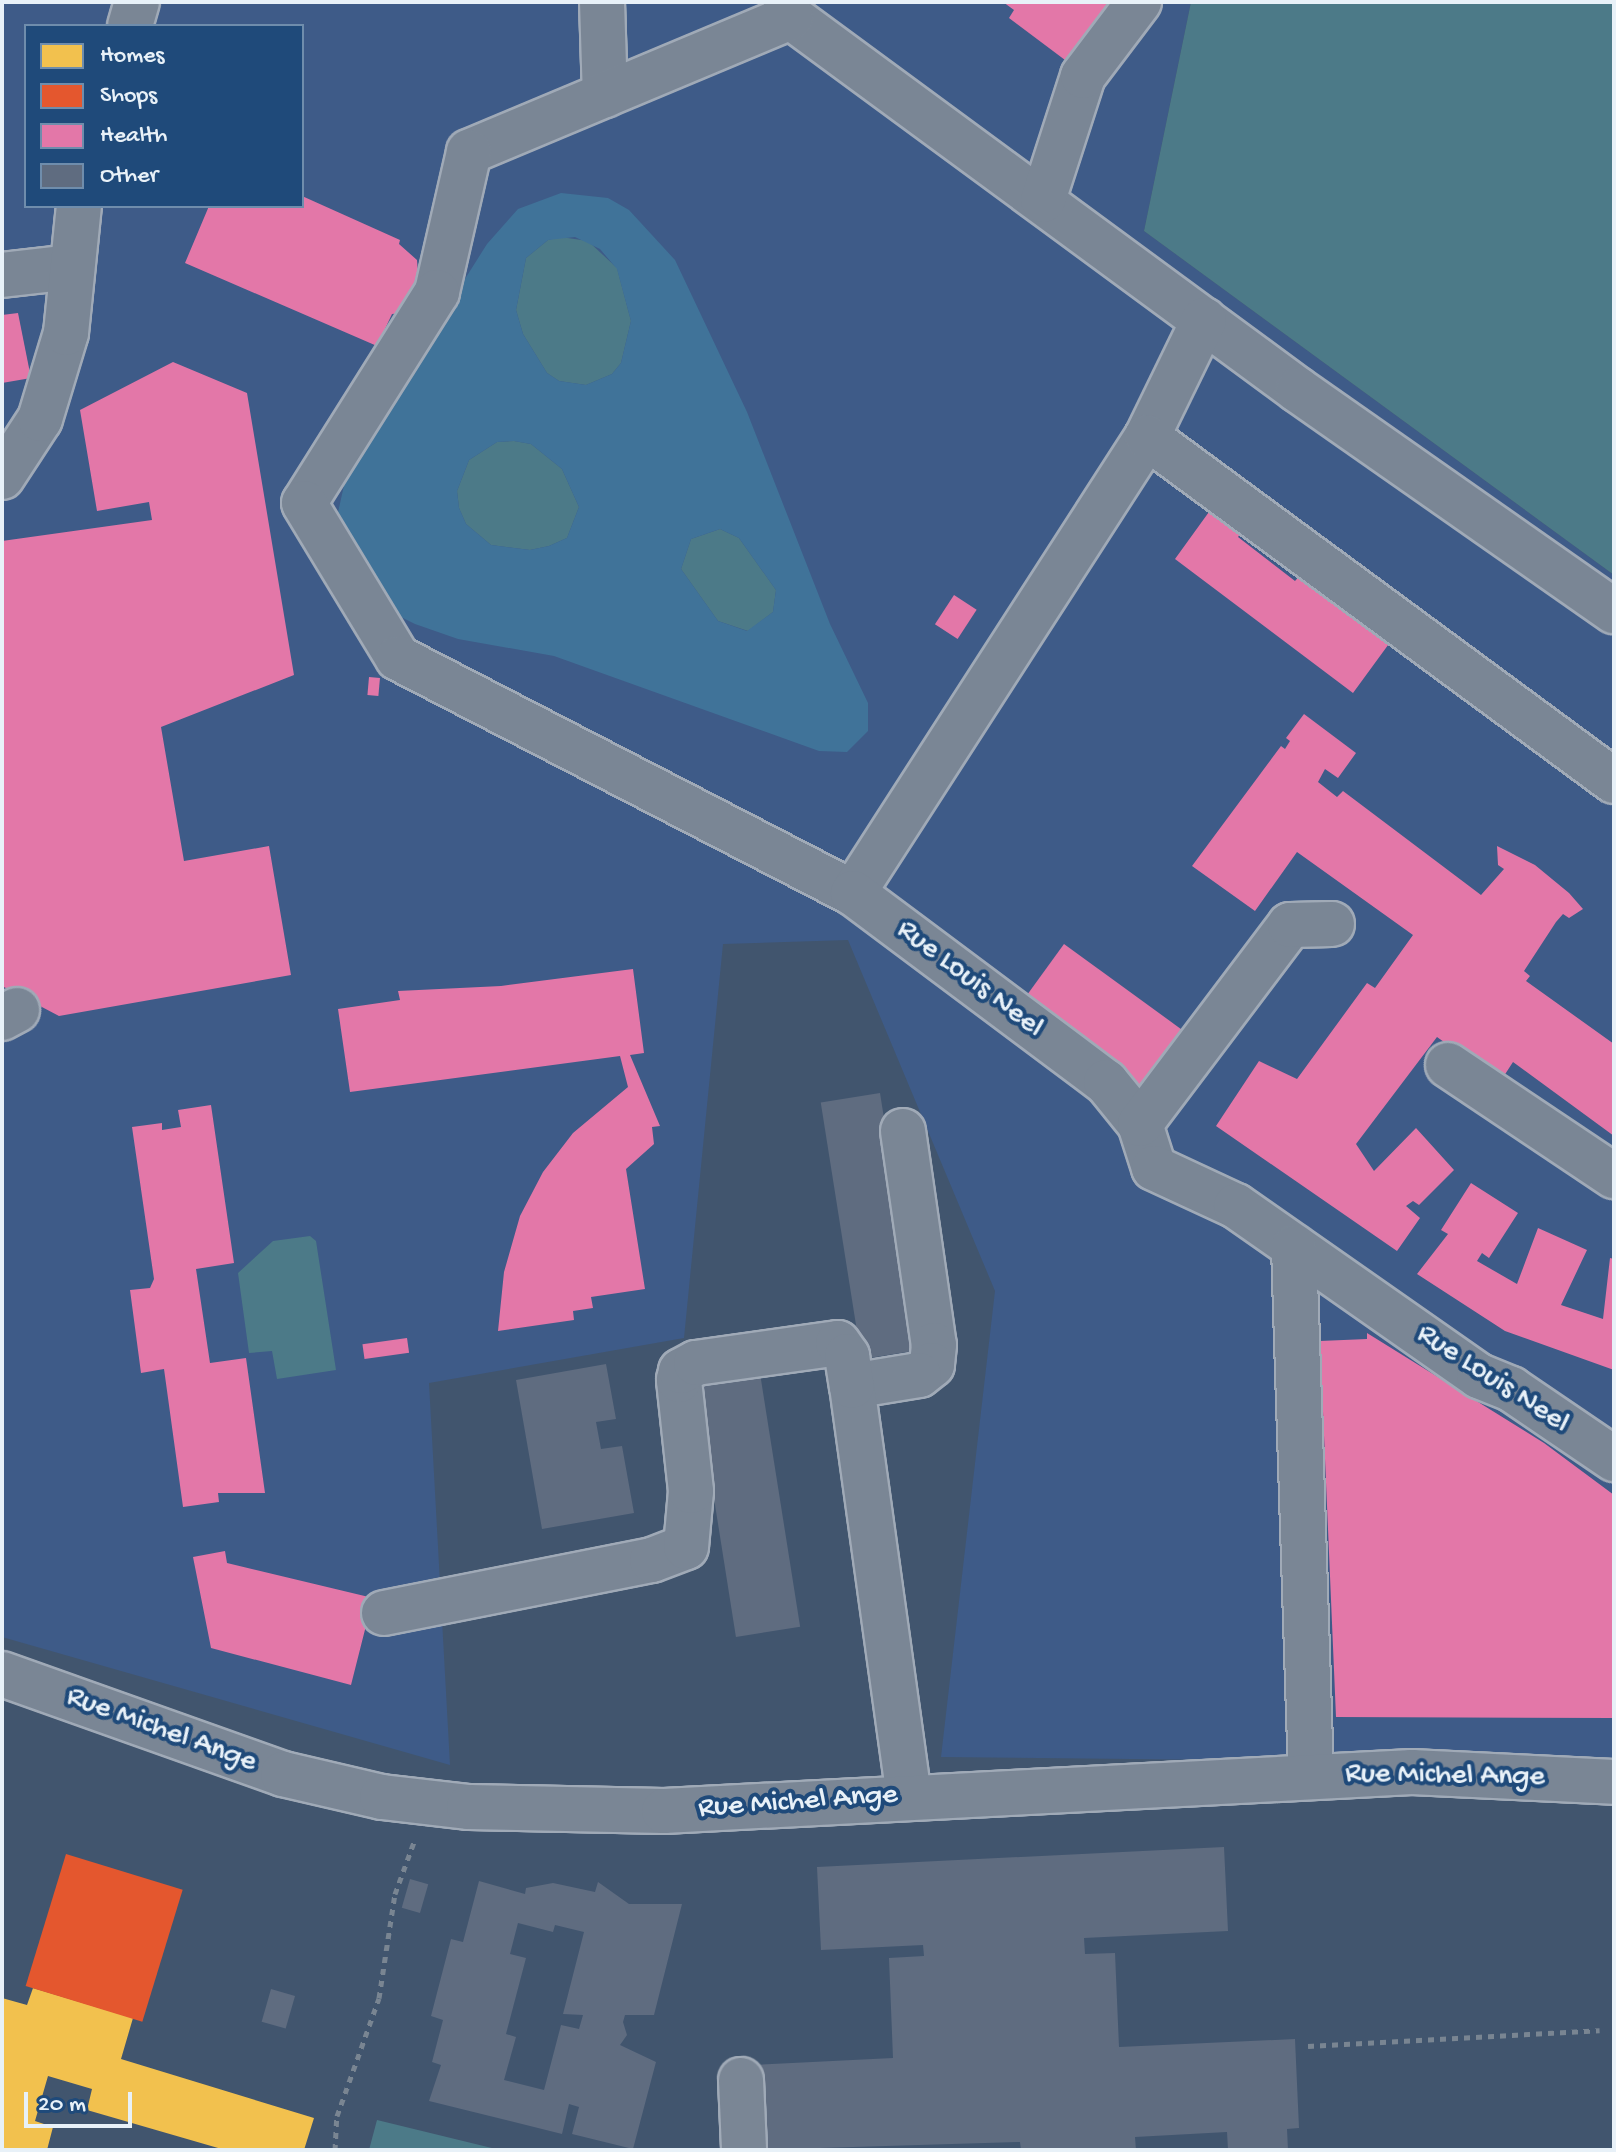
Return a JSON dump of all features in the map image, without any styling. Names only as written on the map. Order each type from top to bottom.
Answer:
[{"type":"street","points":[[131,24],[137,2]]},
{"type":"street","points":[[602,2],[605,95],[788,9],[1204,320],[1614,611]]},
{"type":"street","points":[[1043,200],[1083,76],[1139,2]]},
{"type":"street","name":"Rue Louis Neel","points":[[605,95],[469,152],[437,292],[304,503],[398,658],[853,893],[1106,1082],[1140,1124],[1154,1168],[1236,1206],[1479,1376],[1511,1389],[1614,1459]]},
{"type":"street","points":[[2,477],[40,419],[66,333],[79,208]]},
{"type":"street","points":[[2,275],[71,267]]},
{"type":"street","points":[[853,893],[1147,437],[1204,320]]},
{"type":"street","points":[[1147,437],[1614,781]]},
{"type":"street","points":[[1140,1124],[1290,925],[1332,924]]},
{"type":"street","points":[[1448,1065],[1614,1176]]},
{"type":"street","points":[[852,1386],[919,1375],[932,1365],[934,1345],[903,1131]]},
{"type":"street","points":[[1294,1247],[1311,1777]]},
{"type":"street","points":[[384,1613],[681,1551],[690,1538],[691,1513],[679,1380],[681,1371],[696,1363],[838,1343],[847,1356],[852,1386],[909,1795]]},
{"type":"street","name":"Rue Michel Ange","points":[[2,1674],[283,1774],[428,1802],[664,1811],[909,1795],[1412,1772],[1614,1782]]},
{"type":"street","points":[[741,2080],[744,2150]]},
{"type":"path","points":[[335,2150],[337,2116],[379,1998],[395,1894],[428,1802]]},
{"type":"path","points":[[1308,2046],[1600,2030]]},
{"type":"shaded area","points":[[2,2],[1191,2],[1144,231],[1614,575],[1614,1764],[941,1757],[995,1291],[848,940],[723,944],[684,1338],[429,1383],[450,1765],[2,1637]]},
{"type":"shaded area","points":[[1191,2],[1614,2],[1614,575],[1144,231]]},
{"type":"shaded area","points":[[561,193],[608,198],[629,210],[675,260],[747,412],[830,624],[868,703],[868,731],[847,752],[819,751],[554,656],[458,639],[389,611],[337,517],[349,463],[487,244],[518,209]],"holes":[[[575,237],[600,249],[617,269],[631,321],[621,363],[612,374],[586,385],[559,381],[547,373],[523,334],[516,310],[526,258],[548,240]],[[497,442],[531,444],[562,469],[579,507],[567,538],[530,550],[491,545],[466,524],[459,508],[457,491],[469,460]],[[720,529],[739,538],[776,590],[773,612],[747,631],[718,621],[681,569],[691,539]]]},
{"type":"shaded area","points":[[561,237],[588,241],[617,268],[631,321],[621,363],[612,374],[586,385],[559,381],[547,373],[523,334],[516,310],[526,258],[548,240]]},
{"type":"shaded area","points":[[497,442],[531,444],[562,469],[579,507],[567,538],[549,546],[530,550],[491,545],[466,524],[459,508],[457,491],[469,460]]},
{"type":"shaded area","points":[[720,529],[739,538],[776,590],[773,612],[748,631],[718,621],[681,569],[691,539]]},
{"type":"shaded area","points":[[310,1236],[316,1241],[336,1370],[277,1379],[272,1351],[249,1353],[238,1273],[273,1241]]},
{"type":"shaded area","points":[[377,2120],[500,2150],[369,2150]]},
{"type":"building: Homes","points":[[33,1988],[133,2018],[121,2059],[314,2118],[304,2150],[225,2150],[87,2110],[92,2089],[48,2076],[35,2121],[53,2127],[47,2150],[2,2150],[2,1998],[27,2005]]},
{"type":"building: Shops","points":[[66,1854],[183,1890],[142,2022],[26,1986]]},
{"type":"building: Health","points":[[1003,2],[1114,2],[1069,63],[1009,18],[1014,10]]},
{"type":"building: Health","points":[[304,197],[400,240],[399,244],[417,260],[419,286],[402,313],[392,314],[377,346],[185,263],[208,208],[304,208]]},
{"type":"building: Health","points":[[18,313],[31,378],[2,383],[2,315]]},
{"type":"building: Health","points":[[173,362],[247,393],[294,675],[161,727],[184,861],[269,846],[291,975],[59,1016],[2,986],[2,541],[152,520],[149,502],[97,511],[80,410]]},
{"type":"building: Health","points":[[1214,505],[1244,528],[1238,537],[1295,581],[1302,573],[1391,641],[1353,693],[1175,559]]},
{"type":"building: Health","points":[[954,595],[977,610],[958,639],[935,624]]},
{"type":"building: Health","points":[[369,677],[380,678],[378,696],[367,695]]},
{"type":"building: Health","points":[[1304,714],[1356,753],[1338,778],[1325,769],[1318,782],[1337,797],[1343,791],[1481,895],[1504,869],[1498,865],[1497,846],[1535,865],[1569,893],[1583,909],[1569,918],[1563,914],[1556,922],[1524,971],[1530,976],[1526,981],[1614,1044],[1614,1136],[1513,1062],[1500,1082],[1437,1037],[1356,1144],[1374,1171],[1416,1128],[1454,1170],[1419,1205],[1413,1201],[1406,1206],[1420,1218],[1397,1251],[1216,1126],[1259,1061],[1297,1079],[1367,983],[1375,988],[1413,935],[1297,852],[1255,911],[1192,866],[1281,746],[1285,749],[1290,741],[1286,738]]},
{"type":"building: Health","points":[[1064,944],[1183,1030],[1142,1087],[1023,1001]]},
{"type":"building: Health","points":[[633,969],[644,1053],[630,1055],[660,1126],[652,1127],[654,1144],[626,1169],[645,1289],[591,1297],[593,1308],[573,1311],[574,1320],[498,1331],[504,1272],[520,1216],[543,1172],[573,1133],[628,1087],[620,1056],[350,1092],[338,1009],[400,1000],[398,991],[501,986]]},
{"type":"building: Health","points":[[211,1105],[234,1263],[196,1269],[210,1363],[246,1358],[265,1493],[218,1493],[219,1502],[183,1507],[164,1369],[141,1373],[130,1290],[150,1288],[154,1279],[132,1127],[162,1123],[162,1130],[181,1127],[178,1110]]},
{"type":"building: Health","points":[[1471,1183],[1518,1213],[1489,1258],[1482,1253],[1477,1261],[1517,1284],[1538,1228],[1587,1250],[1561,1305],[1603,1319],[1610,1258],[1614,1259],[1614,1370],[1505,1331],[1417,1274],[1448,1234],[1441,1230]]},
{"type":"building: Health","points":[[1367,1333],[1544,1443],[1614,1495],[1614,1718],[1336,1717],[1320,1341],[1367,1339]]},
{"type":"building: Health","points":[[407,1338],[409,1353],[365,1359],[362,1344]]},
{"type":"building: Health","points":[[225,1551],[227,1563],[373,1598],[351,1685],[211,1648],[193,1557]]},
{"type":"building: Other","points":[[880,1093],[921,1350],[861,1359],[821,1102]]},
{"type":"building: Other","points":[[606,1364],[616,1419],[596,1422],[601,1449],[622,1446],[634,1513],[542,1529],[516,1380]]},
{"type":"building: Other","points":[[759,1367],[800,1627],[736,1637],[695,1377]]},
{"type":"building: Other","points":[[1224,1847],[1228,1931],[1084,1938],[1085,1954],[1115,1953],[1119,2047],[1295,2039],[1299,2128],[1287,2129],[1288,2150],[1228,2150],[1227,2132],[1135,2137],[1136,2150],[1021,2150],[1020,2142],[757,2150],[753,2065],[893,2058],[889,1958],[924,1956],[923,1945],[821,1950],[817,1867]]},
{"type":"building: Other","points":[[410,1879],[428,1884],[420,1913],[402,1908]]},
{"type":"building: Other","points":[[479,1881],[525,1894],[526,1888],[553,1883],[595,1892],[598,1882],[629,1904],[682,1904],[654,2015],[625,2015],[623,2022],[627,2035],[620,2045],[656,2062],[633,2149],[572,2134],[579,2107],[569,2104],[562,2134],[429,2101],[441,2065],[432,2062],[443,2020],[431,2016],[451,1939],[463,1942]],"holes":[[[518,1923],[553,1932],[555,1925],[584,1932],[563,2014],[583,2015],[579,2029],[561,2025],[544,2090],[504,2080],[516,2037],[506,2034],[526,1958],[510,1954]]]},
{"type":"building: Other","points":[[271,1989],[295,1996],[286,2029],[262,2022]]}]
